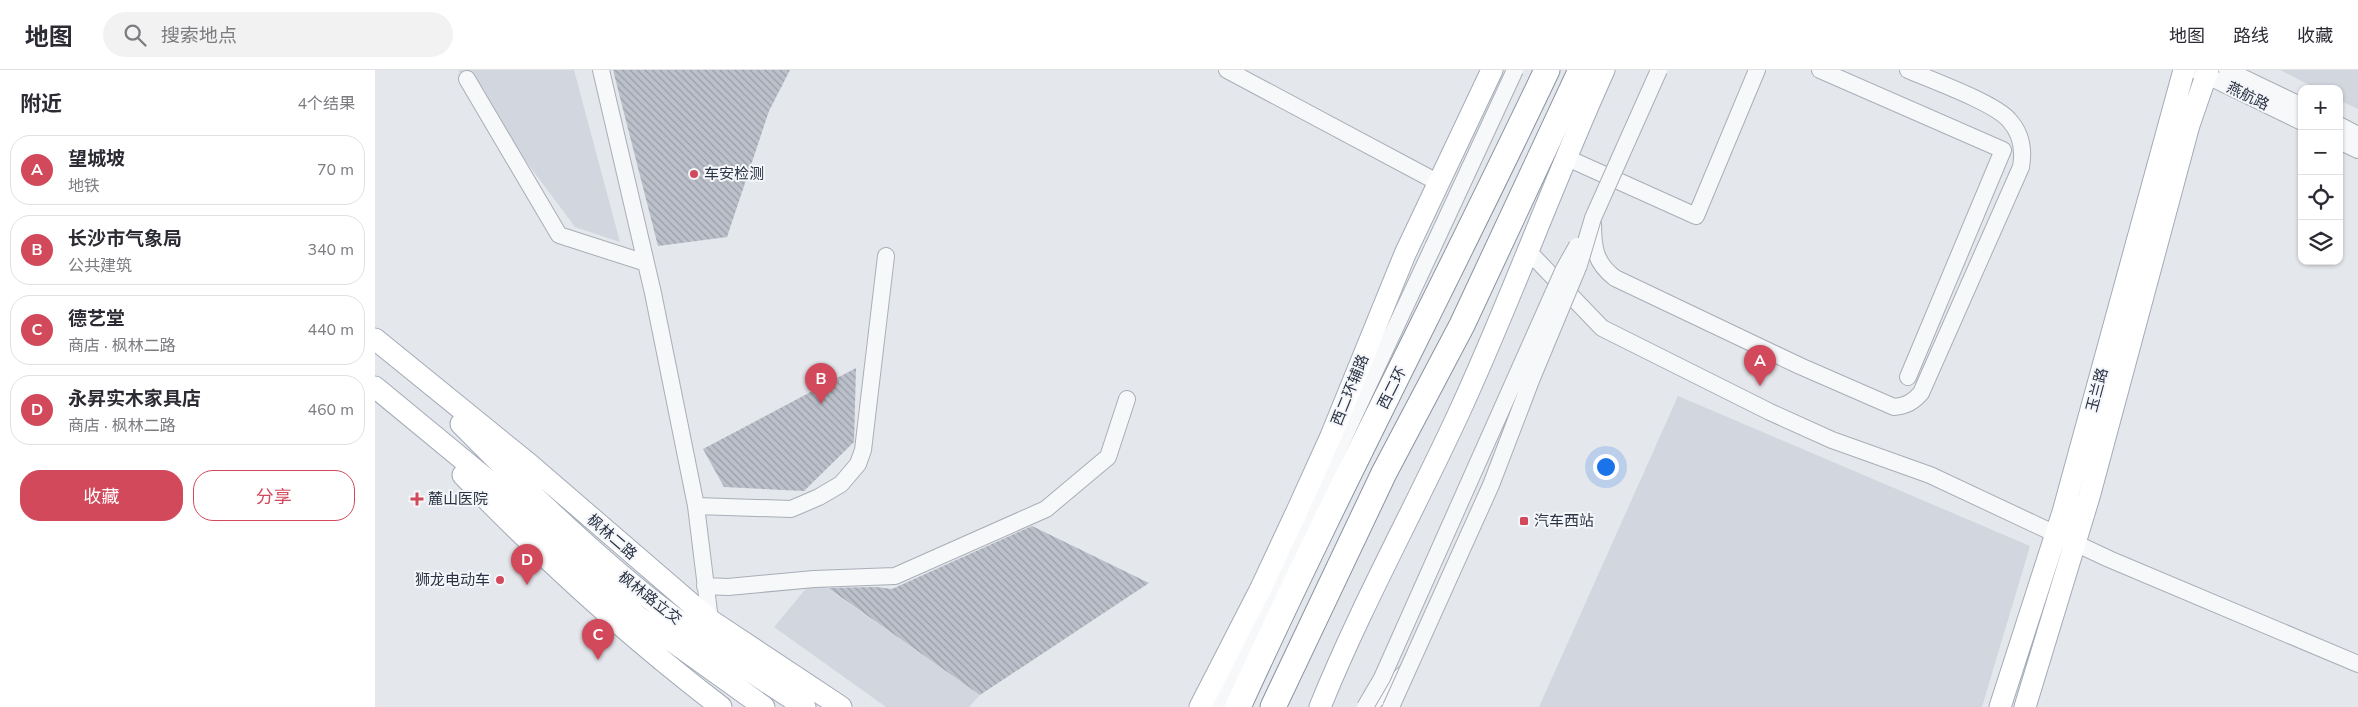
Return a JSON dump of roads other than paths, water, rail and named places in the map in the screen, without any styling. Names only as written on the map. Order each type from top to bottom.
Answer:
[{"type":"highway","name":"西二环","points":[[1238,707],[1356,460],[1466,241],[1547,70]]},
{"type":"highway","points":[[1273,707],[1384,473],[1462,325],[1581,70]]},
{"type":"main road","name":"西二环辅路","points":[[1200,707],[1261,588],[1324,453],[1388,293],[1492,70]]},
{"type":"main road","points":[[1320,707],[1361,615],[1457,416],[1529,252],[1565,157],[1604,70]]},
{"type":"main road","name":"玉兰路","points":[[2000,707],[2083,444],[2184,70]]},
{"type":"main road","name":"玉兰路","points":[[2025,707],[2075,543],[2203,72]]},
{"type":"main road","name":"枫林二路","points":[[375,339],[529,464],[710,620],[841,707]]},
{"type":"main road","name":"枫林二路","points":[[393,354],[505,481]]},
{"type":"main road","points":[[375,388],[505,481]]},
{"type":"main road","points":[[375,388],[530,542],[654,656],[721,707]]},
{"type":"main road","name":"枫林路立交","points":[[505,481],[637,616],[764,707]]},
{"type":"main road","name":"枫林路立交","points":[[505,481],[692,631],[805,707]]},
{"type":"street","points":[[601,70],[646,263],[696,506],[710,620]]},
{"type":"street","points":[[1227,70],[1439,183]]},
{"type":"street","points":[[1218,707],[1515,70]]},
{"type":"street","points":[[1367,707],[1382,678],[1565,269],[1593,218],[1659,70]]},
{"type":"street","points":[[1565,157],[1696,216],[1757,70]]},
{"type":"street","points":[[1820,70],[2003,150],[1908,377]]},
{"type":"street","points":[[1593,218],[1595,251],[1605,271],[1615,278],[1799,366],[1894,407],[1904,406],[1914,401],[1921,393],[2021,167],[2023,153],[2016,130],[1999,111],[1908,70]]},
{"type":"street","name":"燕航路","points":[[2227,70],[2298,104]]},
{"type":"street","name":"燕航路","points":[[2203,72],[2298,120]]},
{"type":"street","points":[[467,79],[559,235],[646,263]]},
{"type":"street","points":[[2343,127],[2358,134]]},
{"type":"street","points":[[2343,143],[2358,150]]},
{"type":"street","points":[[1391,707],[1491,485],[1532,378],[1579,265],[1593,218]]},
{"type":"street","points":[[1529,252],[1602,328],[1770,412],[1832,440],[1930,476],[2075,543],[2358,664]]},
{"type":"street","points":[[696,506],[791,509],[819,497],[841,484],[858,464],[863,450],[886,256]]},
{"type":"street","points":[[705,586],[728,587],[814,579],[895,576],[1046,510],[1108,457],[1127,399]]},
{"type":"street","points":[[1367,707],[1408,671]]},
{"type":"place","name":"车安检测","points":[[694,174]]},
{"type":"place","name":"望城坡","points":[[1760,386]]},
{"type":"place","name":"长沙市气象局","points":[[821,404]]},
{"type":"place","name":"麓山医院","points":[[417,499]]},
{"type":"place","name":"汽车西站","points":[[1524,521]]},
{"type":"place","name":"狮龙电动车","points":[[500,580]]},
{"type":"place","name":"永昇实木家具店","points":[[527,585]]},
{"type":"place","name":"德艺堂","points":[[598,660]]}]
